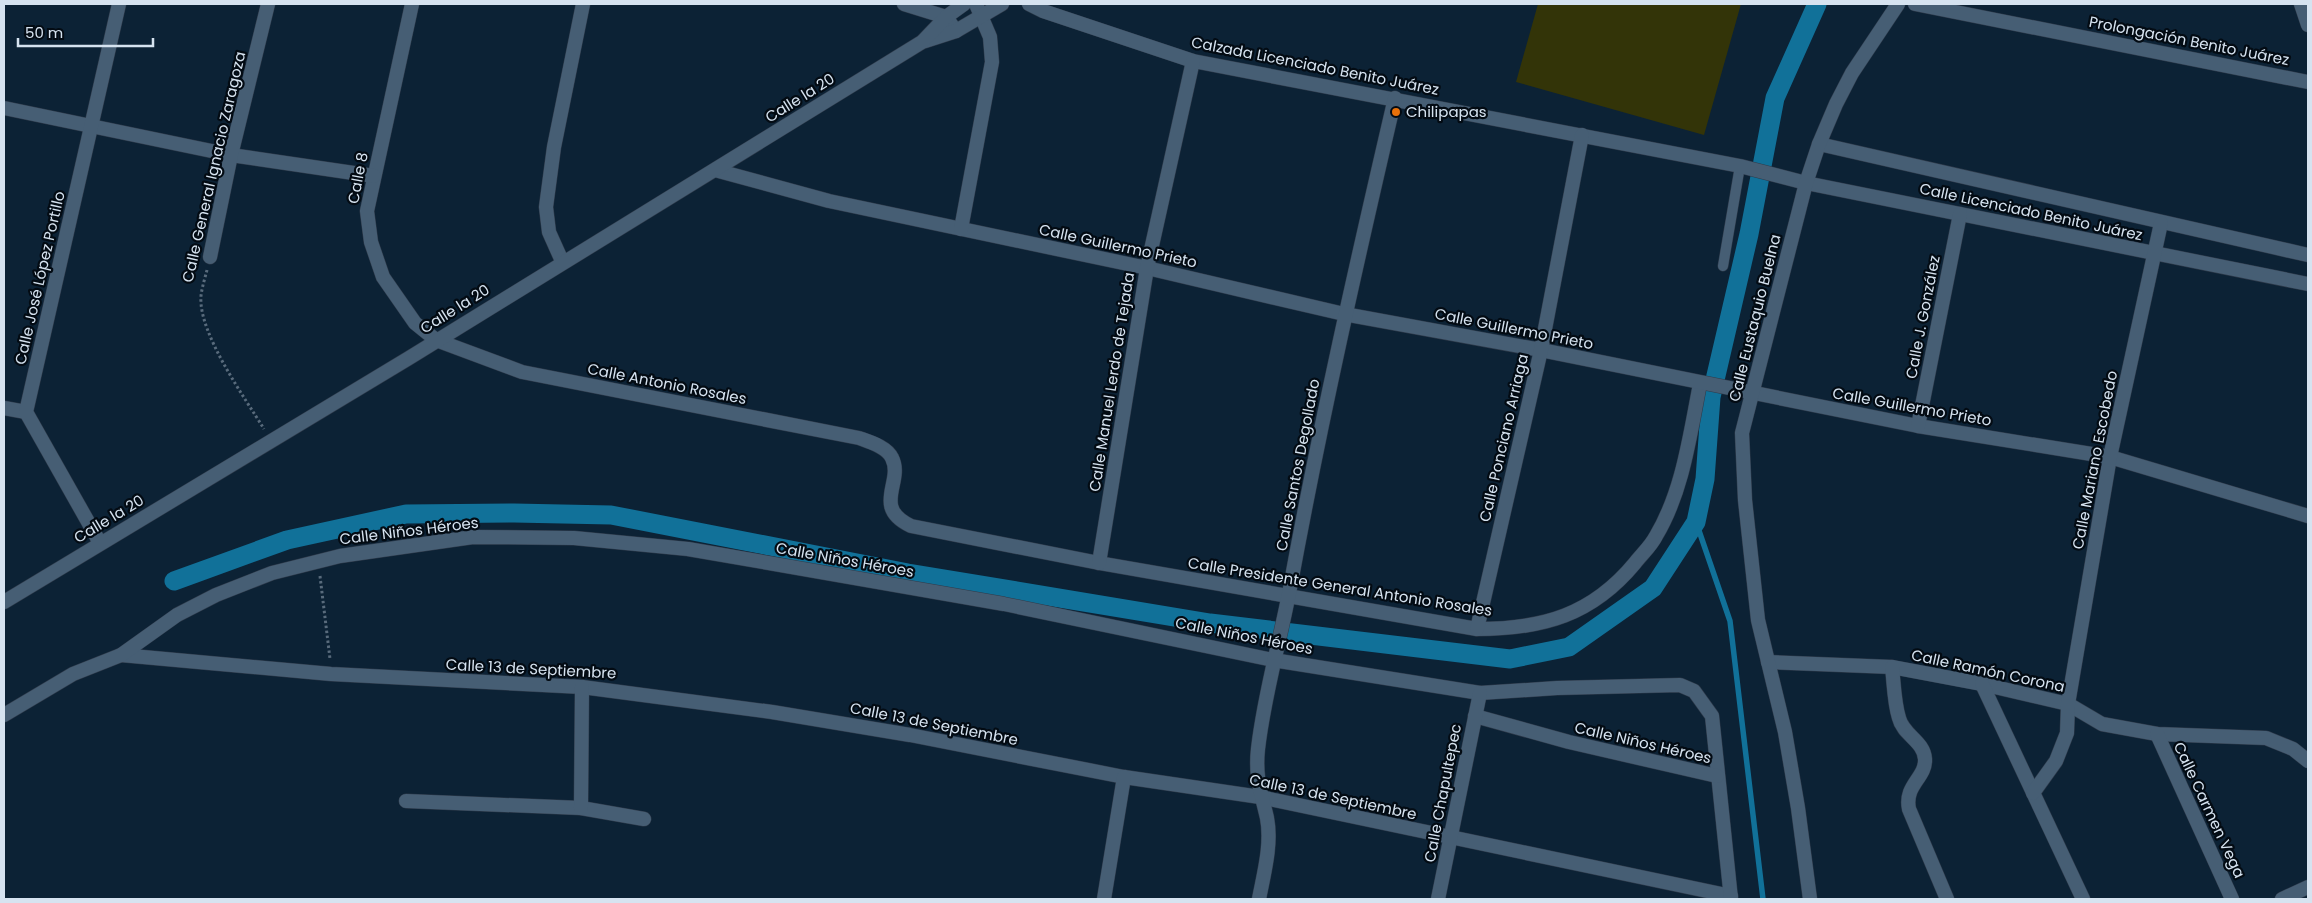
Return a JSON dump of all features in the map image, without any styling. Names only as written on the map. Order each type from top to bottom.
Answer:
[{"type":"street","name":"Calle José López Portillo","points":[[26,412],[93,125],[118,4]]},
{"type":"street","name":"Calle General Ignacio Zaragoza","points":[[210,257],[231,155],[268,4]]},
{"type":"street","name":"Calle 8","points":[[412,4],[367,212],[371,242],[384,277],[415,323],[436,340]]},
{"type":"street","points":[[562,261],[549,232],[546,207],[554,148],[583,4]]},
{"type":"street","points":[[904,4],[946,17],[956,31]]},
{"type":"street","name":"Calle la 20","points":[[922,42],[946,17],[964,4]]},
{"type":"street","name":"Calle la 20","points":[[4,602],[922,42],[956,31],[979,10],[1002,4]]},
{"type":"street","name":"Calzada Licenciado Benito Juárez","points":[[1029,4],[1043,11],[1193,61],[1395,98],[1744,167]]},
{"type":"street","name":"Calle Eustaquio Buelna","points":[[1810,899],[1798,808],[1785,732],[1758,620],[1745,500],[1742,433],[1749,392],[1800,181],[1852,73],[1898,4]]},
{"type":"street","name":"Prolongación Benito Juárez","points":[[1916,4],[1957,8],[2308,82]]},
{"type":"street","points":[[2304,7],[2308,25]]},
{"type":"street","points":[[961,230],[992,62],[990,37],[979,10]]},
{"type":"street","name":"Calle Manuel Lerdo de Tejada","points":[[1099,563],[1147,268],[1193,61]]},
{"type":"street","name":"Calle Santos Degollado","points":[[1259,899],[1268,841],[1267,819],[1260,797],[1258,750],[1273,660],[1288,600],[1344,314],[1395,98]]},
{"type":"street","points":[[4,108],[231,155],[374,176]]},
{"type":"street","name":"Calle Ponciano Arriaga","points":[[1477,630],[1541,350],[1582,135]]},
{"type":"street","name":"Calle Licenciado Benito Juárez","points":[[1819,144],[2160,223],[2308,255]]},
{"type":"street","name":"Calle Licenciado Benito Juárez","points":[[1744,167],[1800,181],[2308,284]]},
{"type":"street","name":"Calle Guillermo Prieto","points":[[715,170],[830,201],[1147,268],[1344,314],[1541,350],[1918,426],[2110,457],[2308,516]]},
{"type":"street","name":"Calle J. González","points":[[1918,426],[1960,214]]},
{"type":"street","name":"Calle Mariano Escobedo","points":[[2033,793],[2056,761],[2068,733],[2068,704],[2110,457],[2155,254],[2160,223]]},
{"type":"street","name":"Calle Antonio Rosales","points":[[436,340],[522,372],[859,438],[884,449],[892,456],[895,466],[891,490],[894,514]]},
{"type":"street","name":"Calle Presidente General Antonio Rosales","points":[[894,514],[911,526],[1288,600],[1477,630],[1512,630],[1537,626],[1587,606],[1617,584],[1656,537],[1670,506],[1685,460],[1703,384]]},
{"type":"street","points":[[4,408],[26,412],[100,543]]},
{"type":"street","name":"Calle Niños Héroes","points":[[4,715],[73,674],[121,655],[177,615],[216,595],[272,573],[317,560],[472,537],[574,538],[688,549],[1004,604],[1273,660],[1480,693],[1557,688],[1680,685],[1694,691],[1706,705],[1712,716],[1718,776],[1568,742],[1475,716]]},
{"type":"street","name":"Calle 13 de Septiembre","points":[[121,655],[331,674],[582,687],[790,715],[910,735],[1124,777],[1260,797],[1731,898]]},
{"type":"street","name":"Calle Ramón Corona","points":[[1768,662],[1892,667],[1982,684],[2068,704],[2102,724],[2157,734],[2266,738],[2293,749],[2308,761]]},
{"type":"street","points":[[1892,667],[1899,719],[1910,736],[1918,742],[1925,756],[1922,770],[1908,794],[1909,809],[1947,899]]},
{"type":"street","points":[[1982,684],[2083,899]]},
{"type":"street","points":[[581,808],[582,687]]},
{"type":"street","name":"Calle Chapultepec","points":[[1438,899],[1480,693]]},
{"type":"street","name":"Calle Carmen Vega","points":[[2157,734],[2232,899]]},
{"type":"street","points":[[1718,776],[1731,898]]},
{"type":"street","points":[[1104,899],[1124,777]]},
{"type":"street","points":[[406,801],[581,808],[644,819]]},
{"type":"street","points":[[2282,899],[2308,887]]},
{"type":"lane","points":[[1723,266],[1744,167]]},
{"type":"path","name":"Calle General Ignacio Zaragoza","points":[[210,257],[201,297],[204,321],[214,344],[271,440]]},
{"type":"path","points":[[317,560],[324,603],[331,674]]},
{"type":"shaded area","points":[[1538,4],[1741,4],[1704,135],[1516,82]]},
{"type":"waterway","points":[[174,581],[287,540],[406,514],[514,513],[611,515],[908,573],[1210,623],[1510,659],[1569,647],[1653,588],[1696,522],[1705,479],[1711,397],[1749,234],[1775,98],[1817,4]]},
{"type":"waterway","points":[[1696,522],[1730,621],[1763,899]]},
{"type":"place","name":"Chilipapas","points":[[1396,112]]}]
